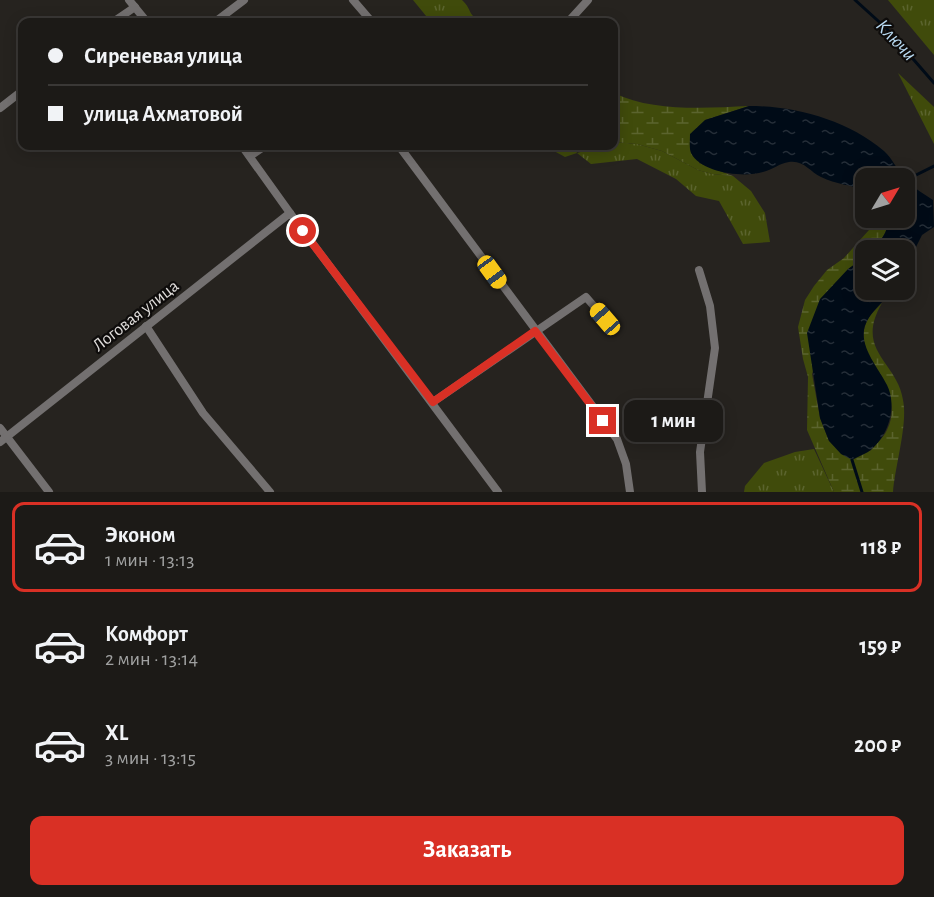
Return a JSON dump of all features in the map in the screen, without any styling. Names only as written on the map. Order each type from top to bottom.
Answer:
[{"type":"street","points":[[220,18],[244,0]]},
{"type":"street","points":[[353,0],[369,18]]},
{"type":"street","points":[[572,18],[588,0]]},
{"type":"street","points":[[118,18],[132,3],[144,18]]},
{"type":"street","points":[[0,108],[18,94]]},
{"type":"street","points":[[245,150],[498,492]]},
{"type":"street","points":[[250,156],[259,150]]},
{"type":"street","points":[[402,150],[617,439],[626,464],[630,492]]},
{"type":"street","name":"Логовая улица","points":[[3,439],[290,213]]},
{"type":"street","points":[[699,270],[710,306],[715,348],[700,452],[702,492]]},
{"type":"street","points":[[433,402],[586,297],[605,319]]},
{"type":"street","points":[[146,326],[203,413],[270,492]]},
{"type":"street","points":[[0,428],[3,439],[49,492]]},
{"type":"green space","points":[[413,0],[462,0],[476,18],[428,18]]},
{"type":"green space","points":[[888,0],[934,0],[934,55]]},
{"type":"green space","points":[[898,73],[934,107],[934,144]]},
{"type":"green space","points":[[618,95],[662,106],[698,108],[749,106],[705,120],[699,163],[733,176],[698,170],[662,151],[637,144],[618,142]]},
{"type":"green space","points":[[618,142],[637,144],[662,151],[698,170],[733,176],[751,191],[765,213],[770,242],[743,244],[719,201],[696,196],[676,179],[637,159],[591,164],[577,153],[587,150],[618,150]]},
{"type":"green space","points":[[553,150],[576,150],[577,153],[565,157]]},
{"type":"green space","points":[[871,228],[887,228],[881,240],[860,240]]},
{"type":"green space","points":[[855,246],[855,264],[848,269],[812,374],[820,418],[829,441],[870,451],[886,433],[892,415],[891,401],[864,342],[867,322],[882,303],[875,319],[873,333],[875,345],[899,387],[904,410],[893,492],[834,492],[807,430],[808,377],[798,327],[805,300],[814,286],[827,270],[844,258]]},
{"type":"green space","points":[[814,449],[834,492],[744,492],[745,486],[764,463],[795,452]]},
{"type":"water","points":[[749,106],[803,112],[837,123],[870,140],[884,151],[897,168],[855,168],[855,187],[827,180],[794,162],[755,174],[724,172],[704,165],[696,160],[690,151],[690,134],[705,120]]},
{"type":"water","points":[[915,188],[933,200],[934,227],[922,235],[915,249],[915,240],[881,240],[887,228],[915,228]]},
{"type":"water","points":[[855,264],[855,300],[884,300],[866,324],[864,337],[871,359],[887,385],[891,403],[889,422],[881,439],[868,452],[852,460],[841,454],[829,441],[820,418],[807,333],[820,299]]},
{"type":"waterway","name":"Ключи","points":[[855,0],[887,29],[934,83]]},
{"type":"waterway","points":[[915,176],[934,166]]},
{"type":"waterway","points":[[852,460],[862,492]]},
{"type":"route","points":[[303,231],[433,402],[535,331],[603,421]]}]
